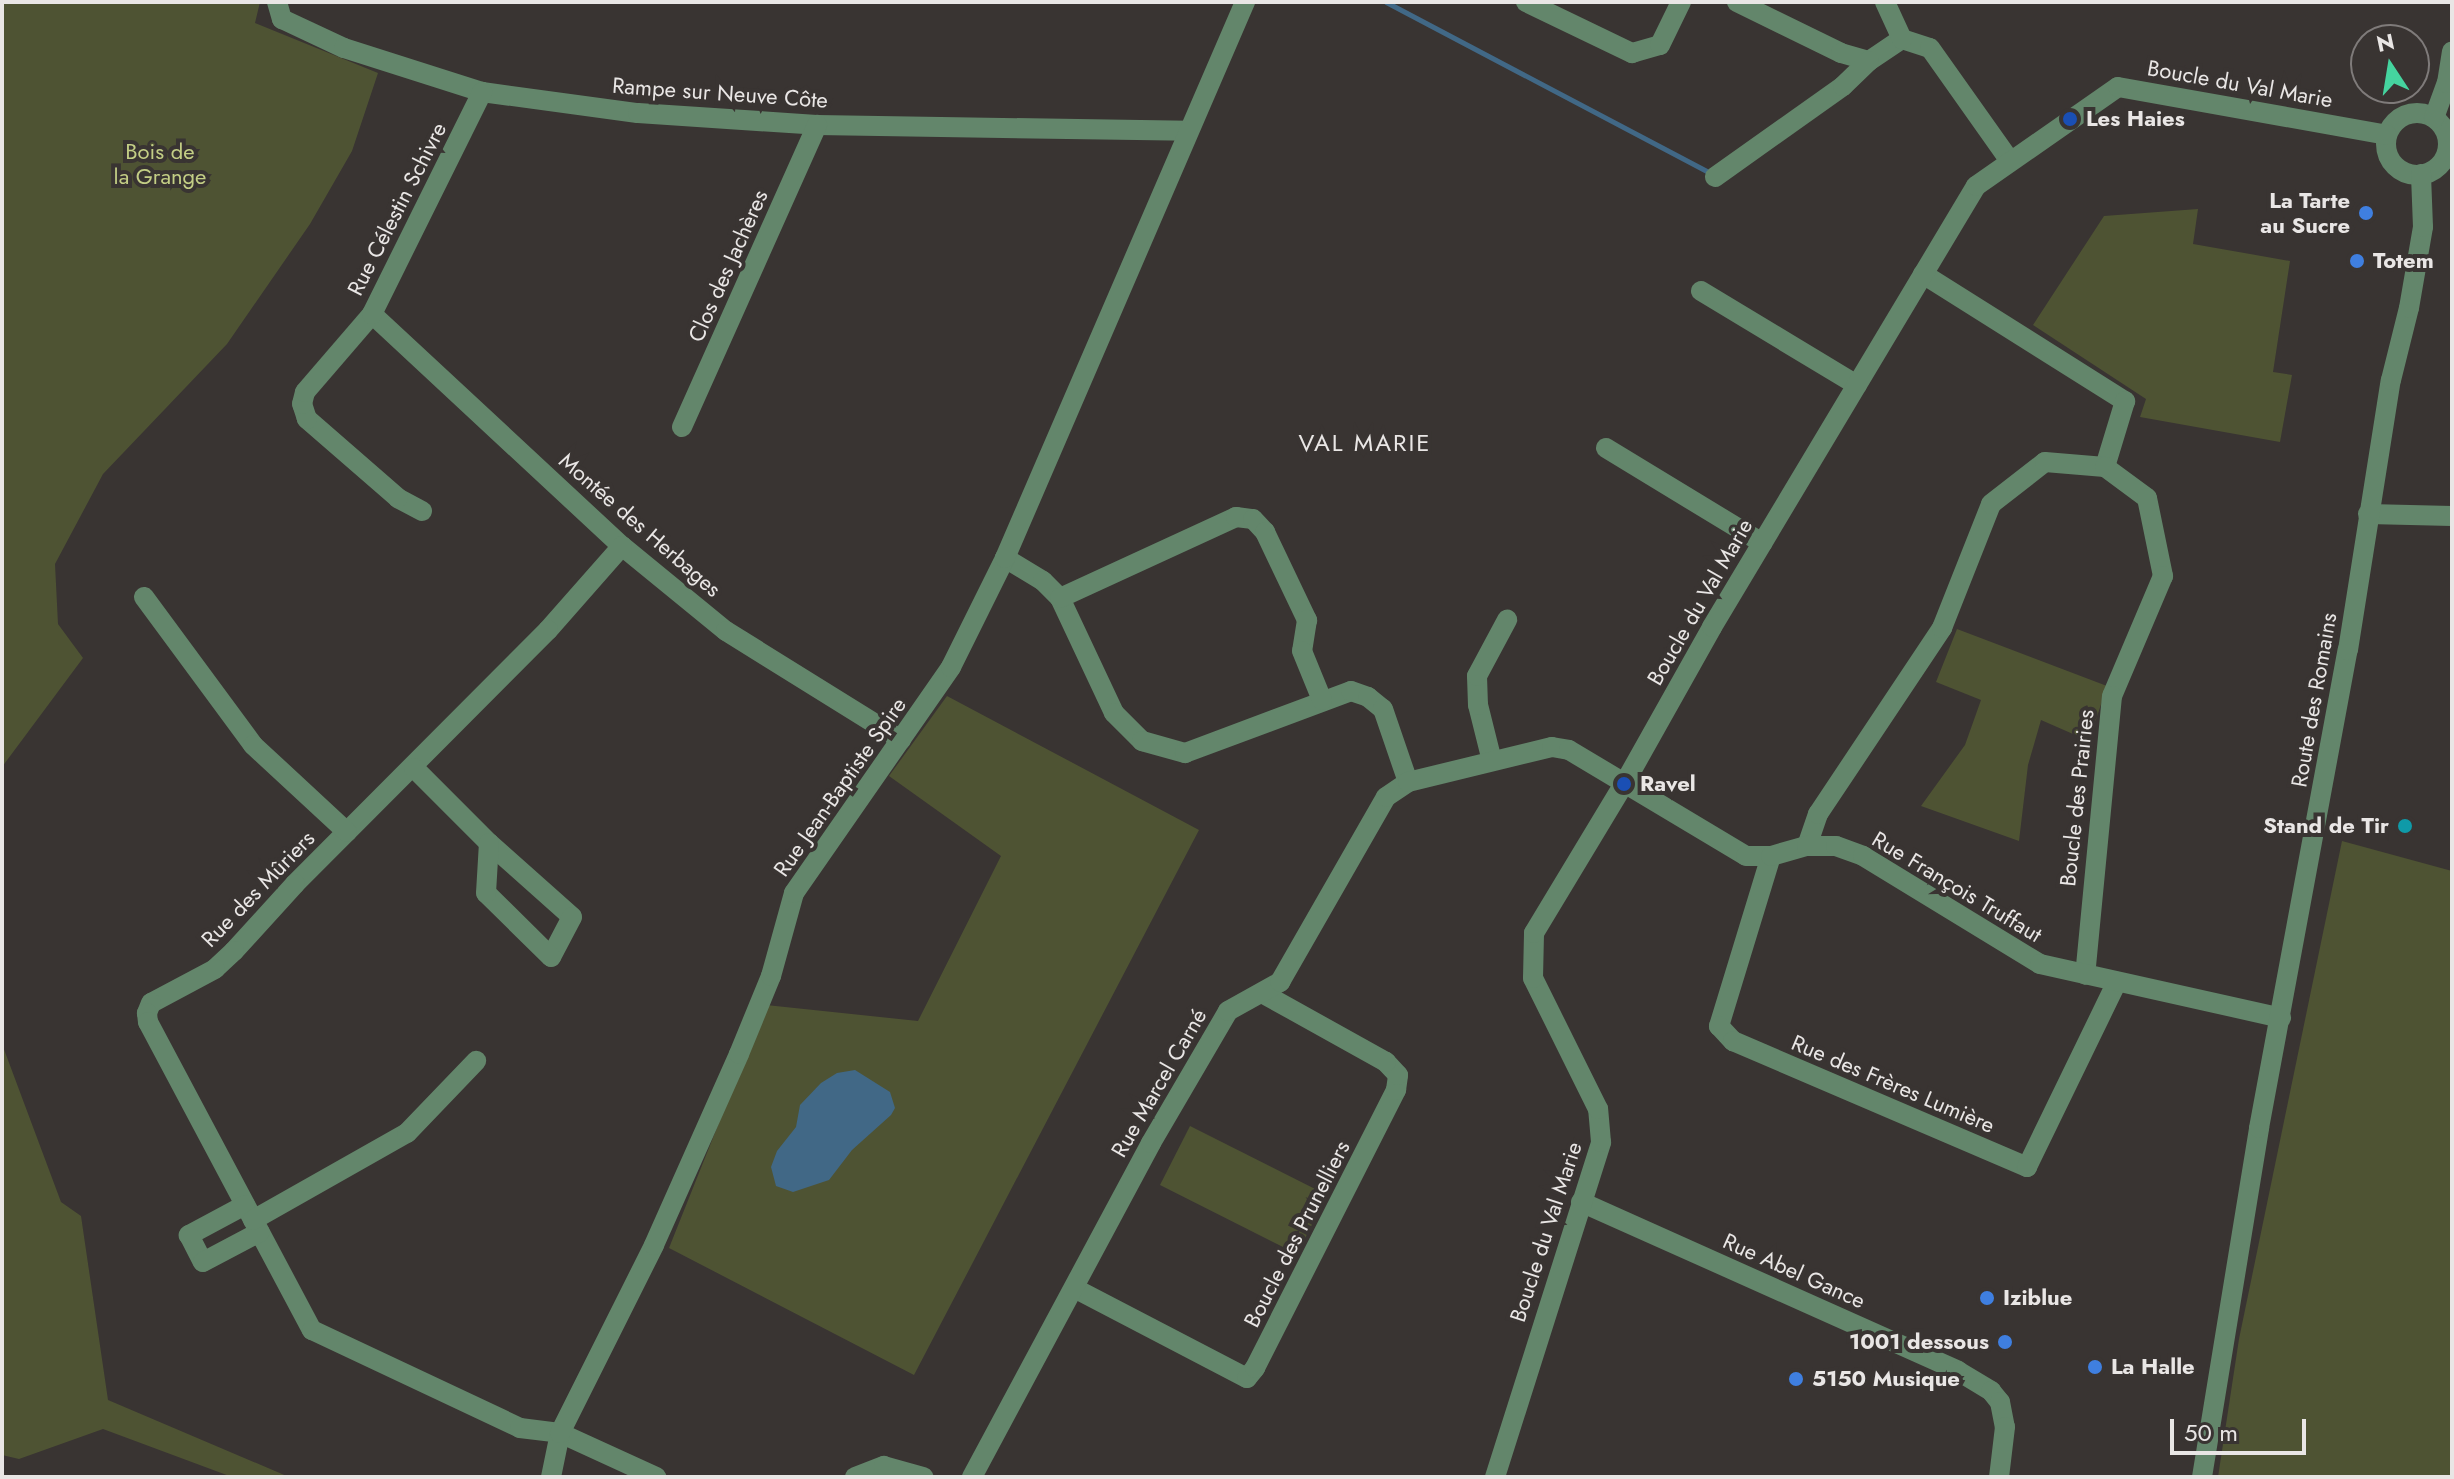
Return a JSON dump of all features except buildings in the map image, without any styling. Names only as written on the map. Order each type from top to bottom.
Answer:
[{"type":"street","name":"Rampe sur Neuve Côte","points":[[277,2],[282,19],[344,48],[482,92],[638,113],[817,125],[1188,131]]},
{"type":"street","name":"Rue Jean-Baptiste Spire","points":[[551,1477],[560,1433],[701,1141],[771,976],[794,893],[951,667],[1005,558],[1245,2]]},
{"type":"street","points":[[1526,2],[1632,53],[1660,45],[1681,2]]},
{"type":"street","points":[[1737,2],[1841,53],[1869,61]]},
{"type":"street","points":[[1885,2],[1902,39],[1930,48],[2010,161]]},
{"type":"street","points":[[1715,177],[1843,86],[1869,61],[1902,39]]},
{"type":"street","points":[[2434,118],[2447,83],[2452,51]]},
{"type":"street","name":"Boucle du Val Marie","points":[[1495,1477],[1601,1142],[1598,1109],[1533,978],[1534,933],[1976,186],[2118,87],[2387,135]]},
{"type":"street","name":"Rue Célestin Schivre","points":[[422,511],[398,498],[307,419],[302,404],[305,392],[372,314],[482,92]]},
{"type":"street","points":[[2407,114],[2434,118],[2445,133],[2449,152],[2437,166],[2421,174],[2406,173],[2394,164],[2386,150],[2387,135],[2392,125],[2407,114]]},
{"type":"street","name":"Clos des Jachères","points":[[682,427],[817,125]]},
{"type":"street","name":"Route des Romains","points":[[2202,1474],[2348,650],[2391,380],[2409,308],[2423,227],[2421,174]]},
{"type":"street","points":[[1807,846],[1818,814],[1942,628],[1991,504],[2045,462],[2105,467],[2125,401],[1923,274]]},
{"type":"street","points":[[1701,291],[1857,385]]},
{"type":"street","name":"Montée des Herbages","points":[[372,314],[622,546],[726,631],[901,740]]},
{"type":"street","points":[[1606,448],[1762,543]]},
{"type":"street","name":"Boucle des Prairies","points":[[2085,975],[2112,696],[2163,576],[2147,498],[2105,467]]},
{"type":"street","points":[[2368,514],[2452,516]]},
{"type":"street","points":[[1060,598],[1236,517],[1253,519],[1265,532],[1307,620],[1302,651],[1322,700]]},
{"type":"street","name":"Rue des Mûriers","points":[[622,546],[548,630],[215,969],[151,1003],[147,1013],[148,1022],[312,1330],[520,1428],[560,1433],[656,1477]]},
{"type":"street","points":[[1005,558],[1043,581],[1060,598],[1114,713],[1142,741],[1185,753],[1351,691],[1368,697],[1383,709],[1408,782]]},
{"type":"street","points":[[144,597],[253,745],[347,832]]},
{"type":"street","points":[[1492,761],[1478,705],[1477,676],[1507,620]]},
{"type":"street","name":"Rue Marcel Carné","points":[[972,1477],[1151,1143],[1228,1011],[1248,997],[1264,994],[1280,982],[1386,797],[1408,782],[1552,747],[1569,750],[1624,784]]},
{"type":"street","points":[[414,768],[489,843],[572,917],[551,957],[486,893],[489,843]]},
{"type":"street","name":"Rue François Truffaut","points":[[1624,784],[1746,856],[1771,856],[1807,846],[1836,846],[1863,856],[2040,964],[2281,1018]]},
{"type":"street","name":"Rue des Frères Lumière","points":[[1771,856],[1719,1026],[1733,1041],[2027,1167],[2117,982]]},
{"type":"street","name":"Boucle des Prunelliers","points":[[1074,1288],[1247,1378],[1255,1368],[1396,1090],[1398,1075],[1386,1062],[1264,994]]},
{"type":"street","points":[[253,1219],[407,1133],[476,1061]]},
{"type":"street","name":"Rue Abel Gance","points":[[1581,1202],[1958,1371],[1991,1391],[2000,1402],[2005,1427],[1999,1477]]},
{"type":"street","points":[[855,1477],[884,1466],[923,1477]]},
{"type":"green space","name":"Bois de la Grange","points":[[2,2],[260,2],[255,23],[378,73],[352,151],[310,224],[227,344],[103,474],[55,564],[58,624],[83,658],[2,767]]},
{"type":"green space","points":[[2198,209],[2193,244],[2290,261],[2273,372],[2292,375],[2280,442],[2140,417],[2146,399],[2033,325],[2104,216]]},
{"type":"green space","points":[[1957,629],[2107,686],[2089,741],[2041,720],[2028,765],[2019,841],[1921,806],[1965,745],[1981,700],[1936,682]]},
{"type":"green space","points":[[947,696],[1199,830],[914,1375],[669,1248],[766,1005],[918,1021],[1001,856],[889,776]]},
{"type":"green space","points":[[2342,841],[2452,871],[2452,1477],[2218,1477],[2239,1339]]},
{"type":"green space","points":[[2,1044],[61,1202],[81,1216],[108,1400],[289,1477],[232,1477],[103,1429],[19,1459],[2,1455]]},
{"type":"green space","points":[[1190,1126],[1327,1195],[1297,1254],[1160,1185]]},
{"type":"water","points":[[855,1070],[890,1092],[895,1108],[891,1115],[852,1150],[829,1180],[793,1192],[776,1186],[771,1167],[777,1151],[796,1127],[800,1105],[821,1083],[837,1073]]},
{"type":"waterway","points":[[1386,2],[1708,172]]},
{"type":"place","name":"Les Haies","points":[[2070,119]]},
{"type":"place","name":"La Tarte au Sucre","points":[[2366,213]]},
{"type":"place","name":"Totem","points":[[2357,261]]},
{"type":"place","name":"Ravel","points":[[1624,784]]},
{"type":"place","name":"Stand de Tir","points":[[2405,826]]},
{"type":"place","name":"Iziblue","points":[[1987,1298]]},
{"type":"place","name":"1001 dessous","points":[[2005,1342]]},
{"type":"place","name":"La Halle","points":[[2095,1367]]},
{"type":"place","name":"5150 Musique","points":[[1796,1379]]},
{"type":"district","name":"VAL MARIE","points":[[1365,443]]}]
